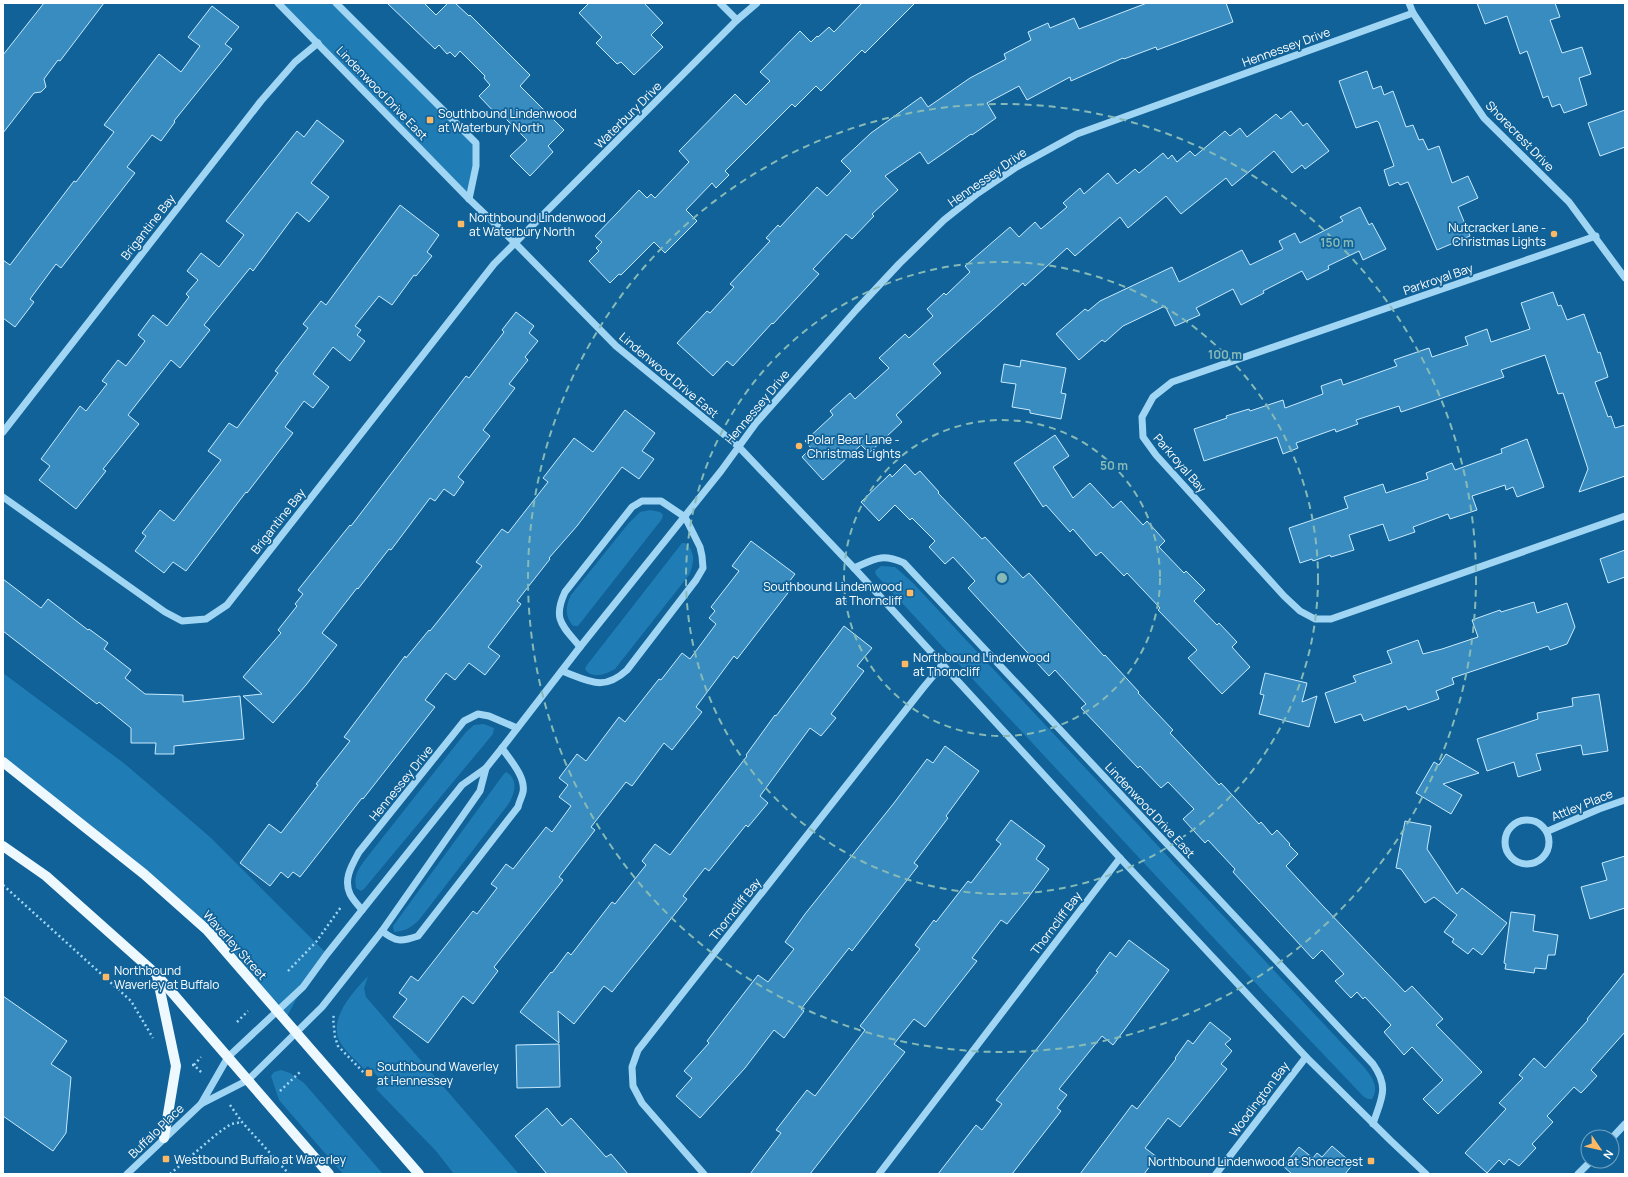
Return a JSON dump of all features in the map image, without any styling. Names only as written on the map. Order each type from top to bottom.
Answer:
[{"type":"main road","name":"Waverley Street","points":[[3,762],[144,874],[207,930],[419,1174]]},
{"type":"main road","points":[[3,846],[46,876],[156,974],[329,1174]]},
{"type":"main road","points":[[156,974],[176,1066],[164,1138]]},
{"type":"street","name":"Lindenwood Drive East","points":[[278,3],[469,199],[515,243],[616,346],[738,446],[854,568],[1120,858],[1306,1057],[1426,1174]]},
{"type":"street","points":[[336,3],[476,143],[476,166],[469,199]]},
{"type":"street","points":[[720,3],[737,20]]},
{"type":"street","name":"Waterbury Drive","points":[[515,243],[737,20],[757,3]]},
{"type":"street","name":"Shorecrest Drive","points":[[1409,3],[1412,13],[1484,118],[1569,202],[1596,236],[1625,278]]},
{"type":"street","name":"Hennessey Drive","points":[[228,1057],[303,987],[362,910],[462,786],[486,768],[580,647],[721,471],[756,423],[857,308],[944,220],[978,193],[1015,168],[1077,134],[1412,13]]},
{"type":"street","name":"Brigantine Bay","points":[[3,432],[261,101],[294,62],[318,43]]},
{"type":"street","name":"Parkroyal Bay","points":[[1596,236],[1172,382],[1153,397],[1142,417],[1143,437],[1156,455],[1284,596],[1300,611],[1315,619],[1331,619],[1625,516]]},
{"type":"street","name":"Brigantine Bay","points":[[3,497],[165,612],[182,621],[206,619],[227,605],[494,264],[515,243]]},
{"type":"street","points":[[562,671],[592,683],[608,683],[618,678],[627,670],[696,580],[702,568],[700,547],[685,517],[661,501],[642,501],[632,507],[565,592],[559,604],[559,617],[561,624],[580,647]]},
{"type":"street","name":"Lindenwood Drive East","points":[[854,568],[878,557],[892,558],[904,563],[1362,1053],[1381,1075],[1383,1087],[1383,1094],[1373,1124]]},
{"type":"street","name":"Thorncliff Bay","points":[[704,1174],[642,1103],[633,1086],[632,1067],[638,1050],[943,664]]},
{"type":"street","name":"Hennessey Drive","points":[[350,894],[348,883],[349,870],[359,852],[464,721],[478,714],[489,716],[517,728]]},
{"type":"street","points":[[382,931],[392,939],[405,940],[418,936],[518,807],[523,792],[523,784],[520,775],[502,748]]},
{"type":"street","name":"Hennessey Drive","points":[[248,1080],[322,1007],[382,931],[480,791],[486,768]]},
{"type":"street","name":"Attley Place","points":[[1548,832],[1599,809],[1625,800]]},
{"type":"street","name":"Attley Place","points":[[1526,820],[1534,821],[1540,824],[1548,832],[1550,840],[1548,848],[1539,860],[1532,864],[1524,864],[1513,860],[1508,854],[1505,846],[1505,836],[1508,829],[1514,824],[1526,820]]},
{"type":"street","name":"Thorncliff Bay","points":[[879,1174],[1120,858]]},
{"type":"street","points":[[350,894],[362,910]]},
{"type":"street","name":"Buffalo Place","points":[[127,1174],[200,1104],[228,1057]]},
{"type":"street","name":"Woodington Bay","points":[[1216,1174],[1306,1057]]},
{"type":"street","name":"Buffalo Place","points":[[200,1104],[248,1080]]},
{"type":"path","points":[[3,885],[131,1001],[154,1041]]},
{"type":"path","points":[[288,971],[316,942],[350,894]]},
{"type":"path","points":[[237,1022],[248,1011]]},
{"type":"path","points":[[334,1037],[338,1046],[366,1075],[369,1073]]},
{"type":"path","points":[[194,1065],[201,1057]]},
{"type":"path","points":[[280,1091],[300,1072]]},
{"type":"path","points":[[170,1174],[218,1133],[231,1124],[242,1122],[289,1174]]},
{"type":"shaded area","points":[[278,3],[336,3],[476,143],[469,199]]},
{"type":"shaded area","points":[[650,510],[660,512],[663,515],[662,519],[578,626],[573,626],[567,615],[567,607],[571,595],[628,524],[640,512]]},
{"type":"shaded area","points":[[682,543],[689,546],[693,558],[689,575],[615,669],[608,673],[599,675],[588,672],[585,669],[587,665]]},
{"type":"shaded area","points":[[881,566],[895,567],[913,583],[1363,1066],[1374,1081],[1375,1090],[1372,1099],[1364,1097],[1263,991],[876,575],[875,571]]},
{"type":"shaded area","points":[[3,673],[125,764],[210,837],[327,954],[303,987],[285,1020],[207,930],[3,762]]},
{"type":"shaded area","points":[[484,724],[494,728],[493,734],[364,889],[361,891],[356,888],[356,875],[368,856],[466,732],[474,725]]},
{"type":"shaded area","points":[[506,772],[513,779],[514,784],[512,798],[507,806],[419,920],[408,929],[394,932],[393,926]]},
{"type":"shaded area","points":[[368,976],[364,988],[366,997],[519,1174],[454,1174],[436,1151],[376,1089],[382,1081],[368,1066],[364,1069],[343,1046],[338,1038],[337,1029],[341,1012],[356,989]]},
{"type":"shaded area","points":[[281,1070],[290,1073],[304,1083],[383,1174],[343,1174],[279,1100],[271,1076],[274,1072]]},
{"type":"building","points":[[44,3],[104,3],[60,61],[58,60],[44,79],[46,87],[41,92],[34,93],[3,133],[3,55]]},
{"type":"building","points":[[387,3],[424,3],[436,15],[448,3],[455,3],[469,16],[470,15],[530,75],[520,86],[564,130],[548,146],[553,152],[530,176],[510,156],[527,140],[500,113],[498,116],[479,96],[490,85],[484,78],[485,76],[460,51],[455,57],[450,52],[447,54],[439,45],[435,49]]},
{"type":"building","points":[[589,3],[644,3],[663,23],[651,35],[663,47],[634,75],[621,62],[617,64],[596,43],[602,37],[579,13]]},
{"type":"building","points":[[862,3],[915,3],[865,53],[862,50],[821,91],[816,86],[795,107],[792,104],[725,171],[729,175],[716,188],[712,183],[686,210],[697,221],[665,253],[654,242],[621,275],[619,274],[610,283],[589,261],[599,251],[596,248],[602,242],[595,236],[639,190],[647,198],[651,194],[655,198],[689,162],[679,151],[735,94],[746,105],[770,81],[760,72],[800,31],[811,42],[829,27],[834,32]]},
{"type":"building","points":[[1147,3],[1226,3],[1233,22],[1157,50],[1156,47],[1124,59],[1123,58],[1071,81],[1070,77],[1027,100],[1019,86],[987,103],[996,118],[928,164],[920,152],[885,176],[898,190],[872,214],[874,216],[852,239],[846,234],[813,269],[819,274],[733,366],[727,361],[713,376],[677,343],[707,311],[710,313],[734,287],[730,284],[770,241],[766,238],[778,225],[780,227],[817,187],[827,196],[851,171],[841,161],[871,133],[921,97],[928,107],[970,78],[1006,59],[1004,54],[1031,40],[1028,32],[1048,23],[1050,28],[1074,18],[1079,29]]},
{"type":"building","points":[[1477,3],[1555,3],[1560,17],[1550,20],[1562,53],[1582,47],[1591,74],[1579,78],[1587,105],[1564,113],[1560,104],[1552,107],[1548,96],[1543,98],[1527,51],[1520,54],[1507,16],[1485,24]]},
{"type":"building","points":[[212,6],[239,27],[225,44],[232,49],[174,121],[175,122],[161,141],[152,135],[127,167],[135,173],[61,268],[56,264],[30,299],[34,302],[15,327],[3,318],[3,260],[10,265],[74,181],[76,182],[114,132],[104,125],[159,54],[181,72],[200,46],[188,37]]},
{"type":"building","points":[[1367,71],[1373,89],[1381,86],[1384,95],[1393,91],[1406,127],[1413,125],[1419,140],[1423,139],[1428,150],[1439,146],[1452,183],[1468,176],[1478,198],[1458,207],[1470,236],[1437,250],[1408,182],[1400,185],[1398,182],[1389,186],[1384,170],[1394,166],[1379,123],[1377,121],[1356,128],[1339,81]]},
{"type":"building","points":[[1625,110],[1625,147],[1600,156],[1588,123]]},
{"type":"building","points":[[1291,111],[1303,126],[1307,123],[1329,151],[1305,169],[1302,165],[1292,173],[1274,151],[1232,186],[1226,178],[1181,214],[1166,196],[1128,228],[1120,217],[1075,256],[1067,248],[1025,286],[1023,283],[933,364],[941,373],[896,415],[902,422],[869,453],[861,445],[823,480],[802,457],[811,448],[805,441],[833,415],[830,411],[850,393],[855,399],[889,368],[879,358],[905,334],[909,338],[933,316],[927,309],[944,293],[946,295],[970,272],[965,266],[1010,227],[1019,237],[1035,222],[1041,229],[1067,207],[1063,203],[1080,188],[1084,194],[1108,173],[1117,184],[1135,169],[1139,173],[1163,153],[1168,159],[1172,155],[1177,162],[1190,151],[1195,156],[1225,131],[1230,136],[1240,128],[1247,137],[1276,114],[1281,119]]},
{"type":"building","points":[[317,120],[344,141],[311,183],[329,197],[309,222],[297,212],[253,271],[250,268],[204,325],[210,330],[180,368],[171,360],[128,415],[139,424],[103,469],[106,471],[76,509],[39,480],[50,466],[41,459],[80,406],[86,411],[107,384],[102,381],[118,360],[126,366],[145,341],[138,335],[153,315],[167,326],[189,297],[186,294],[198,280],[187,271],[201,253],[219,267],[244,235],[226,221],[297,131],[304,137]]},
{"type":"building","points":[[400,205],[439,235],[427,252],[432,256],[416,276],[414,275],[392,305],[379,296],[355,326],[361,330],[357,335],[365,341],[350,361],[333,347],[313,374],[329,387],[313,408],[304,401],[285,427],[293,433],[186,571],[173,562],[164,573],[135,551],[146,536],[142,533],[160,510],[174,521],[221,460],[208,451],[229,423],[237,428],[278,373],[275,371],[308,328],[303,324],[321,301],[326,305]]},
{"type":"building","points":[[1360,207],[1369,225],[1372,223],[1386,249],[1363,260],[1359,251],[1328,266],[1329,269],[1307,280],[1302,271],[1263,291],[1264,293],[1241,305],[1233,289],[1196,308],[1200,315],[1175,326],[1165,306],[1123,326],[1105,342],[1102,340],[1079,360],[1056,334],[1085,309],[1088,311],[1100,301],[1172,267],[1179,282],[1242,250],[1250,265],[1283,249],[1279,241],[1295,233],[1300,243],[1343,221],[1340,217]]},
{"type":"building","points":[[1553,292],[1558,306],[1561,305],[1567,320],[1584,314],[1598,353],[1600,352],[1608,377],[1595,382],[1608,417],[1611,416],[1615,428],[1625,425],[1625,476],[1579,492],[1588,469],[1563,393],[1558,394],[1545,355],[1501,370],[1504,377],[1401,412],[1399,406],[1356,420],[1358,424],[1336,432],[1335,429],[1296,443],[1298,448],[1283,454],[1277,437],[1204,461],[1194,429],[1227,418],[1226,416],[1249,409],[1250,411],[1283,400],[1285,408],[1323,394],[1321,386],[1341,379],[1343,385],[1397,366],[1394,360],[1429,348],[1432,357],[1468,345],[1465,337],[1487,329],[1491,342],[1530,329],[1521,303]]},
{"type":"building","points":[[516,312],[534,326],[529,333],[538,341],[525,357],[528,360],[509,384],[515,388],[483,430],[490,436],[458,477],[464,482],[454,496],[444,489],[435,501],[430,498],[391,550],[389,549],[358,589],[357,588],[322,633],[337,645],[306,685],[273,723],[243,696],[262,694],[243,677],[281,633],[278,630],[297,606],[295,604],[303,594],[298,590],[350,525],[351,526],[466,376],[469,378],[504,332],[502,330]]},
{"type":"building","points":[[1021,360],[1066,368],[1061,393],[1066,394],[1061,419],[1030,413],[1030,410],[1012,407],[1016,384],[1001,382],[1004,364],[1020,367]]},
{"type":"building","points":[[625,410],[655,433],[642,451],[654,459],[639,479],[622,467],[577,526],[549,558],[550,559],[517,601],[521,604],[488,647],[500,656],[485,675],[469,663],[455,680],[446,673],[425,700],[435,707],[300,877],[293,872],[288,878],[281,872],[270,886],[240,863],[269,824],[281,833],[318,785],[316,784],[350,741],[344,737],[405,656],[406,658],[429,630],[430,631],[482,566],[476,562],[502,529],[508,533],[548,482],[543,478],[574,438],[593,452]]},
{"type":"building","points":[[1055,435],[1069,456],[1053,467],[1073,498],[1090,483],[1113,508],[1121,501],[1143,525],[1147,521],[1165,541],[1159,547],[1184,573],[1186,571],[1205,590],[1194,601],[1217,625],[1219,623],[1237,642],[1232,647],[1250,667],[1222,694],[1188,658],[1197,650],[1158,610],[1160,608],[1127,573],[1124,576],[1101,552],[1096,556],[1073,529],[1070,532],[1046,505],[1043,507],[1014,463]]},
{"type":"building","points":[[1527,439],[1544,487],[1517,497],[1513,487],[1506,490],[1505,485],[1472,496],[1477,510],[1450,519],[1448,514],[1413,527],[1415,532],[1389,541],[1383,524],[1349,535],[1354,550],[1331,557],[1330,555],[1313,561],[1312,559],[1300,563],[1289,528],[1348,508],[1344,497],[1383,484],[1386,493],[1428,479],[1426,473],[1452,463],[1455,470],[1502,453],[1501,449]]},
{"type":"building","points":[[905,464],[915,475],[920,471],[939,492],[938,493],[982,539],[985,537],[1023,578],[1029,573],[1104,656],[1105,655],[1139,692],[1138,693],[1173,730],[1170,733],[1219,785],[1221,783],[1259,824],[1261,822],[1272,835],[1277,830],[1290,844],[1289,845],[1298,854],[1286,866],[1323,906],[1405,992],[1412,986],[1443,1019],[1436,1025],[1482,1072],[1438,1114],[1423,1099],[1443,1080],[1412,1047],[1404,1055],[1384,1032],[1391,1025],[1365,997],[1363,999],[1357,992],[1351,998],[1335,981],[1344,974],[1322,950],[1313,959],[1233,872],[1235,869],[1208,840],[1205,843],[1183,819],[1194,809],[1168,782],[1161,788],[1140,766],[1138,768],[1081,708],[1086,704],[1055,670],[1049,676],[968,588],[975,581],[953,557],[945,564],[929,547],[935,541],[912,518],[910,520],[895,505],[879,521],[861,502],[890,474],[892,477]]},
{"type":"building","points":[[751,541],[795,574],[789,582],[794,585],[737,659],[734,656],[696,707],[702,712],[672,750],[664,743],[632,786],[626,782],[591,827],[595,830],[559,877],[563,880],[494,967],[498,971],[473,1004],[463,996],[428,1043],[393,1017],[407,999],[399,993],[411,976],[418,981],[473,911],[477,914],[497,888],[491,884],[506,864],[513,869],[546,827],[552,832],[571,806],[559,797],[568,785],[559,778],[577,754],[586,761],[619,717],[625,722],[682,653],[690,659],[716,624],[709,618],[715,611],[711,607],[739,571],[732,566]]},
{"type":"building","points":[[1625,550],[1625,577],[1608,583],[1600,559]]},
{"type":"building","points":[[3,579],[41,608],[48,599],[88,630],[89,629],[108,643],[104,649],[131,670],[125,678],[145,694],[183,695],[183,702],[240,696],[244,739],[174,746],[174,754],[155,754],[156,743],[131,743],[131,728],[99,702],[97,704],[3,631]]},
{"type":"building","points":[[1534,602],[1537,613],[1567,603],[1575,627],[1567,644],[1550,650],[1548,646],[1452,678],[1454,684],[1436,691],[1439,699],[1408,710],[1406,706],[1364,721],[1361,714],[1335,723],[1325,693],[1356,682],[1353,676],[1392,663],[1387,651],[1418,640],[1423,654],[1478,637],[1472,620],[1500,610],[1501,612]]},
{"type":"building","points":[[844,626],[872,648],[857,666],[864,671],[831,714],[836,718],[821,736],[810,728],[760,796],[768,803],[748,827],[746,825],[709,871],[705,868],[683,896],[687,899],[612,992],[604,986],[574,1024],[558,1011],[559,1043],[520,1012],[568,952],[571,955],[612,902],[615,904],[646,865],[642,861],[655,844],[670,855],[747,756],[746,755],[775,715],[776,716]]},
{"type":"building","points":[[1265,673],[1307,683],[1302,702],[1317,696],[1309,727],[1259,714],[1264,695],[1260,694]]},
{"type":"building","points":[[1599,694],[1608,751],[1583,755],[1581,745],[1536,754],[1541,770],[1518,777],[1514,762],[1487,771],[1477,739],[1538,719],[1537,713],[1573,706],[1572,698]]},
{"type":"building","points":[[945,746],[979,771],[946,816],[948,818],[914,863],[918,866],[852,951],[849,948],[801,1009],[804,1011],[784,1038],[774,1030],[745,1068],[700,1118],[676,1096],[692,1078],[684,1071],[709,1043],[707,1041],[758,975],[768,982],[794,949],[785,942],[805,914],[894,803],[927,759],[933,763]]},
{"type":"building","points":[[1446,754],[1479,773],[1443,784],[1462,795],[1451,814],[1416,793],[1434,762],[1439,765]]},
{"type":"building","points":[[1011,820],[1045,846],[1036,859],[1049,869],[1027,899],[1007,924],[1001,920],[972,958],[977,961],[925,1027],[914,1019],[894,1044],[905,1052],[810,1174],[750,1174],[781,1133],[776,1130],[807,1090],[815,1096],[865,1030],[860,1026],[920,949],[915,945],[934,920],[936,922],[968,881],[971,883],[1001,844],[996,840]]},
{"type":"building","points":[[1405,821],[1431,826],[1427,849],[1457,894],[1462,888],[1507,923],[1482,955],[1473,948],[1468,954],[1452,942],[1454,939],[1444,932],[1457,915],[1434,897],[1425,903],[1401,869],[1396,868]]},
{"type":"building","points":[[1625,856],[1625,908],[1590,919],[1581,887],[1607,880],[1602,863]]},
{"type":"building","points":[[1511,912],[1535,915],[1533,931],[1558,935],[1555,955],[1548,955],[1546,969],[1535,968],[1534,973],[1505,969],[1506,964],[1504,963]]},
{"type":"building","points":[[1129,940],[1169,970],[1113,1045],[1102,1036],[1059,1089],[1067,1095],[1057,1108],[1061,1111],[1012,1174],[938,1174],[976,1125],[982,1130],[1002,1104],[996,1100],[1098,972],[1096,971],[1110,952],[1116,957]]},
{"type":"building","points":[[1625,972],[1625,1032],[1591,1070],[1597,1076],[1581,1093],[1574,1087],[1547,1116],[1553,1122],[1532,1144],[1536,1148],[1519,1166],[1509,1159],[1504,1165],[1499,1160],[1487,1173],[1465,1153],[1506,1109],[1499,1103],[1523,1078],[1519,1075],[1534,1058],[1545,1068],[1588,1020],[1587,1019]]},
{"type":"building","points":[[3,996],[67,1041],[51,1064],[71,1077],[66,1133],[53,1151],[3,1116]]},
{"type":"building","points":[[1210,1022],[1231,1039],[1225,1044],[1232,1051],[1221,1064],[1227,1069],[1180,1127],[1168,1118],[1145,1148],[1157,1157],[1144,1174],[1080,1174],[1132,1105],[1137,1109],[1176,1059],[1175,1058],[1188,1040],[1193,1044]]},
{"type":"building","points":[[559,1044],[560,1087],[517,1088],[516,1045]]},
{"type":"building","points":[[547,1108],[562,1126],[571,1118],[606,1157],[611,1154],[628,1174],[547,1174],[515,1136]]},
{"type":"building","points":[[1332,1146],[1353,1164],[1345,1174],[1292,1174],[1283,1166],[1299,1147],[1313,1158],[1317,1153],[1322,1157]]},
{"type":"place","name":"Southbound Lindenwood at Waterbury North","points":[[430,120]]},
{"type":"place","name":"Northbound Lindenwood at Waterbury North","points":[[461,224]]},
{"type":"place","name":"Nutcracker Lane - Christmas Lights","points":[[1554,234]]},
{"type":"place","name":"Polar Bear Lane - Christmas Lights","points":[[799,446]]},
{"type":"place","name":"Southbound Lindenwood at Thorncliff","points":[[910,593]]},
{"type":"place","name":"Northbound Lindenwood at Thorncliff","points":[[905,664]]},
{"type":"place","name":"Northbound Waverley at Buffalo","points":[[106,977]]},
{"type":"place","name":"Southbound Waverley at Hennessey","points":[[369,1073]]},
{"type":"place","name":"Westbound Buffalo at Waverley","points":[[166,1159]]},
{"type":"place","name":"Northbound Lindenwood at Shorecrest","points":[[1371,1161]]}]
